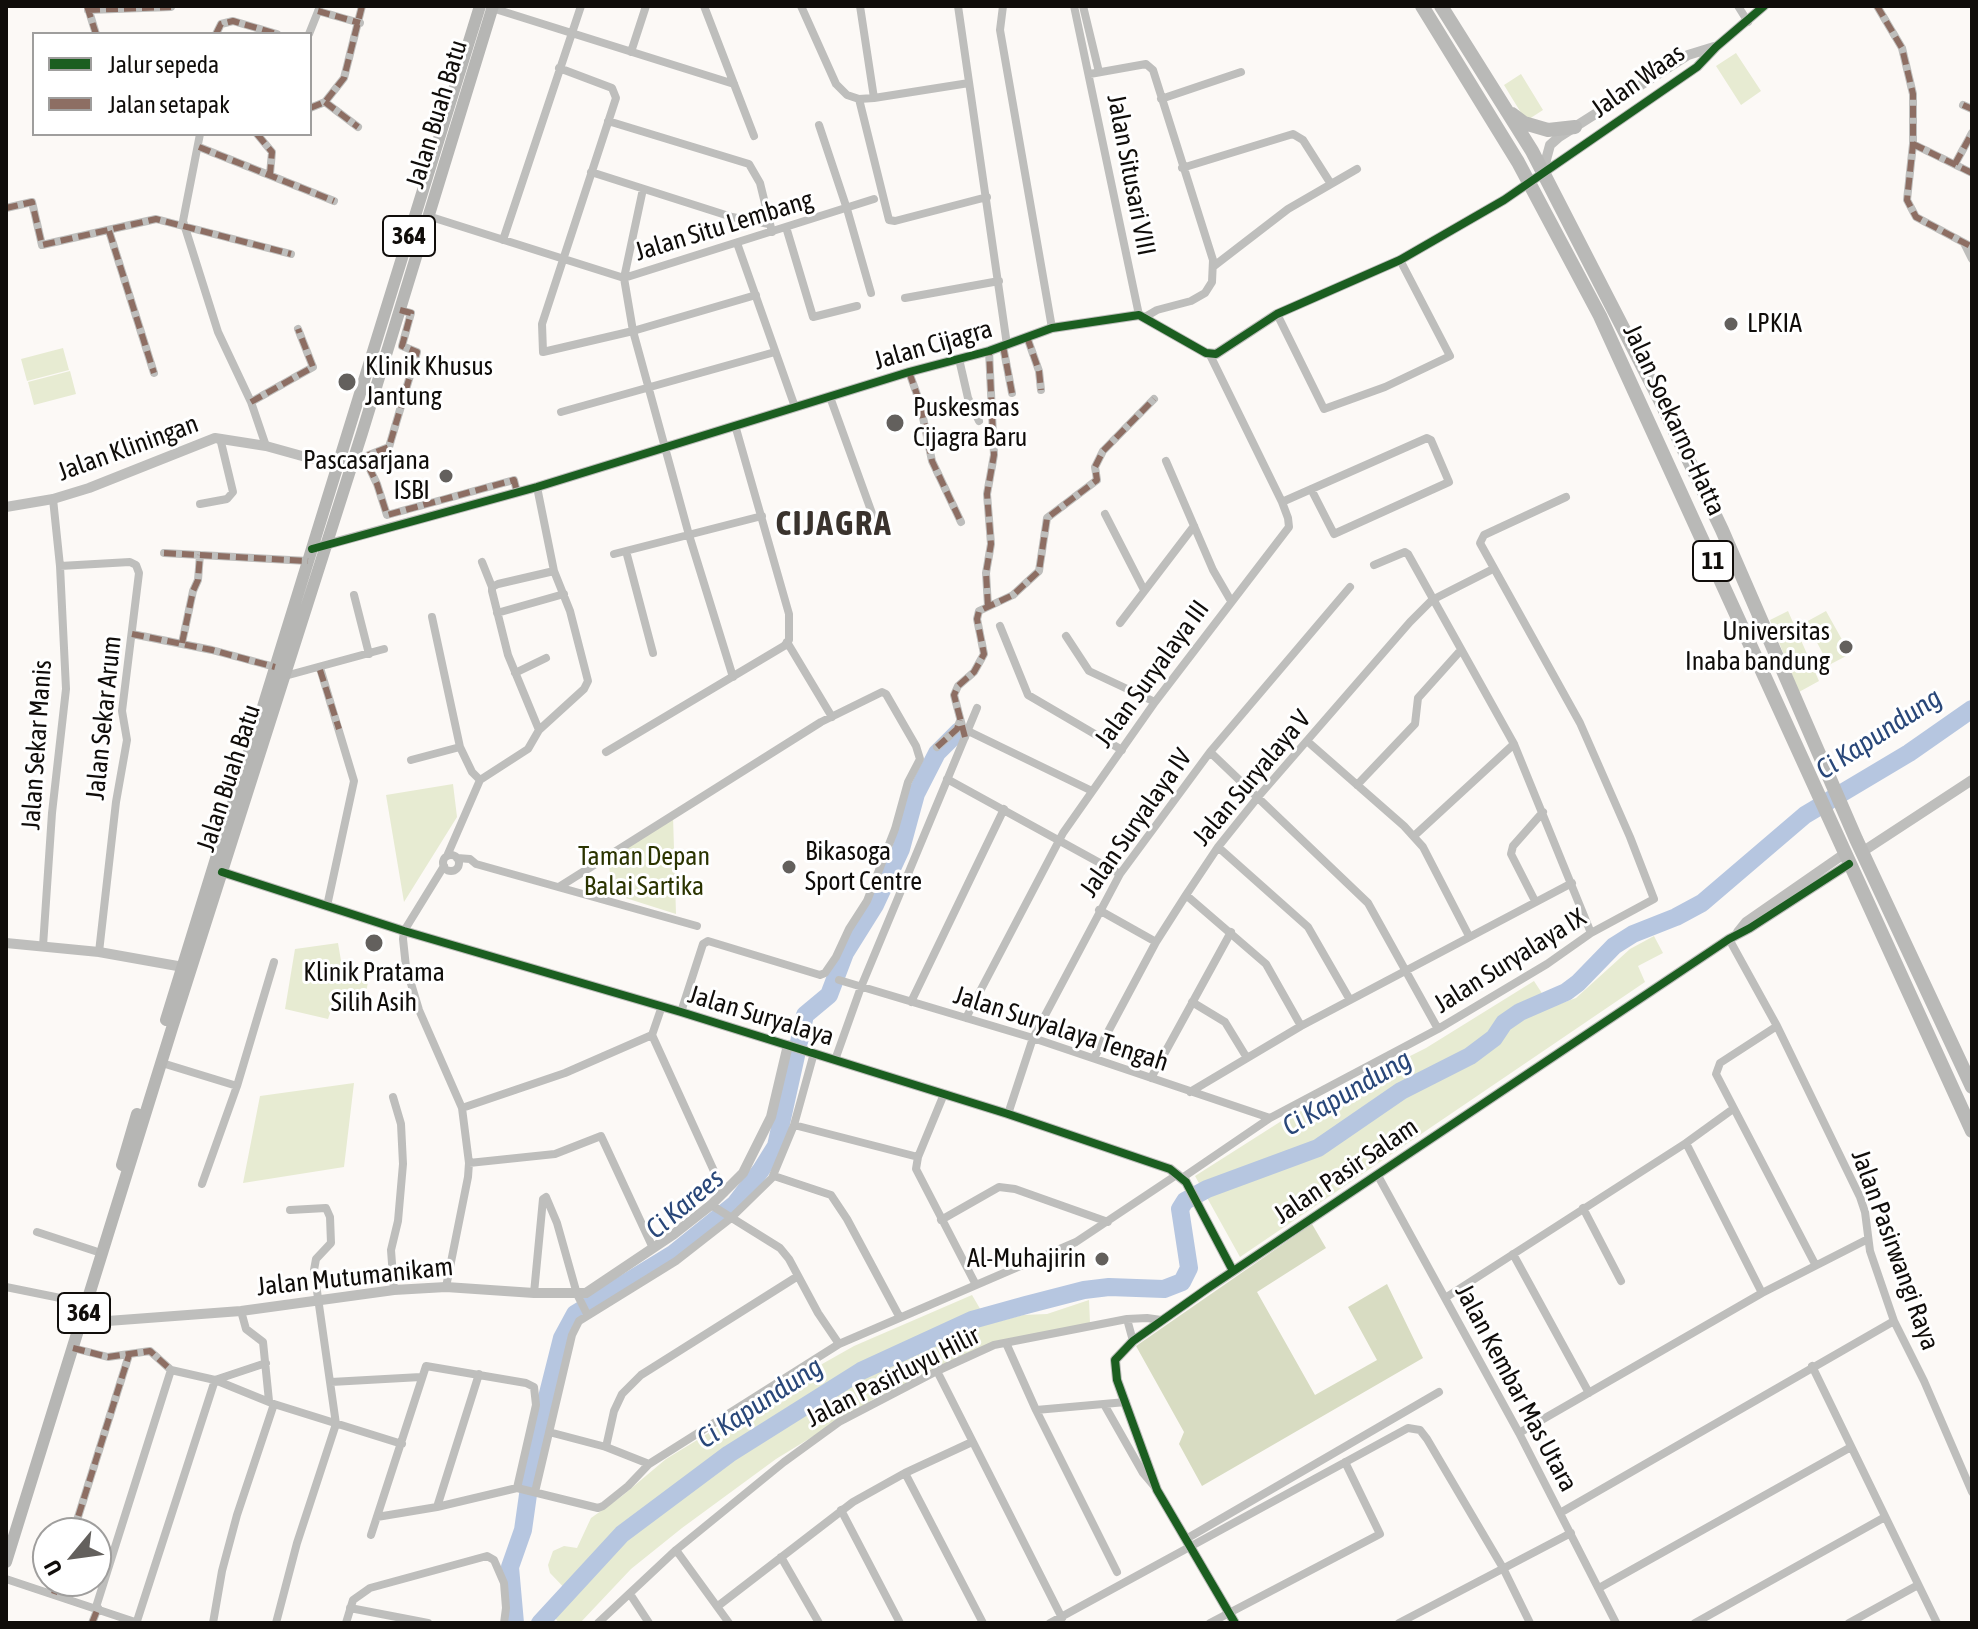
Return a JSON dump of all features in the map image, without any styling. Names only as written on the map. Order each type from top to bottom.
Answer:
[{"type":"highway","name":"Jalan Soekarno-Hatta","points":[[1422,6],[1529,182],[1600,316],[1972,1131]]},
{"type":"highway","name":"Jalan Soekarno-Hatta","points":[[1441,6],[1543,171],[1611,301],[1722,530],[1827,775],[1972,1087]]},
{"type":"highway","points":[[1506,108],[1524,123],[1536,127],[1558,130],[1575,127]]},
{"type":"main road","name":"Jalan Buah Batu","points":[[6,1539],[183,967],[280,672],[327,545],[405,311],[428,216],[489,7]]},
{"type":"main road","name":"Jalan Buah Batu","points":[[6,1562],[222,872],[310,555],[489,7]]},
{"type":"street","points":[[312,107],[325,102],[344,78],[362,6]]},
{"type":"street","points":[[503,240],[581,6]]},
{"type":"street","points":[[631,52],[646,6]]},
{"type":"street","points":[[704,6],[754,136]]},
{"type":"street","points":[[801,6],[836,84],[847,95],[859,99],[874,98],[969,83]]},
{"type":"street","points":[[860,6],[874,98]]},
{"type":"street","points":[[958,6],[999,281],[1012,393]]},
{"type":"street","points":[[1003,6],[1000,30],[1052,328]]},
{"type":"street","points":[[1074,6],[1095,73]]},
{"type":"street","points":[[1083,6],[1095,73]]},
{"type":"street","points":[[1738,6],[1748,22]]},
{"type":"street","name":"Jalan Waas","points":[[1529,182],[1697,67],[1764,6]]},
{"type":"street","points":[[1877,6],[1902,48],[1913,94],[1913,144],[1907,200],[1916,217],[1968,245],[1972,259]]},
{"type":"street","points":[[95,32],[88,8],[171,7]]},
{"type":"street","points":[[489,7],[734,84]]},
{"type":"street","points":[[310,32],[319,8],[360,23]]},
{"type":"street","points":[[217,32],[221,24],[233,21],[270,32]]},
{"type":"street","name":"Jalan Waas","points":[[1543,171],[1550,145],[1575,127],[1688,55],[1716,47]]},
{"type":"street","name":"Jalan Situsari VIII","points":[[1142,316],[1095,73],[1149,65],[1214,266]]},
{"type":"street","points":[[559,68],[612,88],[616,98],[542,324],[543,352],[633,331],[756,295]]},
{"type":"street","points":[[1161,99],[1241,72]]},
{"type":"street","points":[[859,99],[889,220],[987,197]]},
{"type":"street","points":[[325,102],[358,127]]},
{"type":"street","points":[[591,172],[771,228],[760,183],[749,164],[608,121]]},
{"type":"street","name":"Jalan Situ Lembang","points":[[819,125],[871,293]]},
{"type":"street","points":[[1955,164],[1972,133]]},
{"type":"street","points":[[1182,168],[1293,134],[1303,140],[1331,184]]},
{"type":"street","points":[[200,136],[183,214],[218,332],[251,402],[266,446]]},
{"type":"street","points":[[259,136],[272,152],[270,174]]},
{"type":"street","points":[[1913,144],[1972,173]]},
{"type":"street","points":[[199,147],[334,201]]},
{"type":"street","points":[[1142,316],[1191,301],[1205,293],[1212,282],[1214,266],[1288,209],[1357,169]]},
{"type":"street","points":[[1142,316],[1206,352],[1216,354],[1277,314],[1400,260],[1504,200],[1529,182]]},
{"type":"street","points":[[643,189],[624,278],[633,331],[689,535],[733,677]]},
{"type":"street","name":"Jalan Situ Lembang","points":[[428,216],[624,278],[737,243],[771,228],[786,227],[874,199]]},
{"type":"street","points":[[6,208],[32,202],[42,245],[160,219],[291,254]]},
{"type":"street","points":[[786,227],[813,317],[857,306]]},
{"type":"street","points":[[109,231],[154,373]]},
{"type":"street","points":[[737,243],[795,407]]},
{"type":"street","points":[[1277,314],[1324,409],[1385,387],[1450,356],[1400,260]]},
{"type":"street","points":[[905,298],[999,281]]},
{"type":"street","points":[[405,311],[402,346],[417,352],[389,447],[364,457],[387,515],[514,480],[517,492]]},
{"type":"street","name":"Jalan Cijagra","points":[[310,555],[327,545],[537,487],[909,372],[989,351],[1052,328],[1142,316]]},
{"type":"street","points":[[251,402],[313,367],[298,329]]},
{"type":"street","points":[[1027,337],[1039,371],[1041,390]]},
{"type":"street","points":[[988,606],[986,573],[991,544],[987,494],[994,455],[989,351]]},
{"type":"street","points":[[561,412],[775,352]]},
{"type":"street","name":"Jalan Suryalaya III","points":[[966,1018],[1060,839],[1155,702],[1287,532],[1288,518],[1282,502],[1206,352]]},
{"type":"street","points":[[959,359],[968,398],[979,421]]},
{"type":"street","points":[[909,372],[920,403],[932,461],[961,522]]},
{"type":"street","points":[[830,397],[873,516]]},
{"type":"street","points":[[964,729],[955,705],[954,691],[981,661],[984,651],[977,619],[979,611],[1013,595],[1039,571],[1047,518],[1097,480],[1095,467],[1103,451],[1154,399]]},
{"type":"street","points":[[735,425],[789,614],[787,642],[832,717]]},
{"type":"street","points":[[200,504],[227,499],[233,492],[220,438]]},
{"type":"street","name":"Jalan Kliningan","points":[[6,507],[53,499],[89,488],[220,438],[266,446],[338,466]]},
{"type":"street","points":[[1282,502],[1311,489],[1427,438],[1431,440],[1449,482],[1334,534],[1311,489]]},
{"type":"street","points":[[338,466],[355,455]]},
{"type":"street","points":[[1166,461],[1213,570],[1231,601]]},
{"type":"street","points":[[456,868],[452,845],[480,780],[528,749],[539,730],[584,689],[588,681],[570,611],[554,571],[537,487]]},
{"type":"street","points":[[1493,569],[1480,543],[1481,538],[1566,497]]},
{"type":"street","name":"Jalan Sekar Manis","points":[[43,946],[52,813],[66,689],[60,566],[53,499]]},
{"type":"street","points":[[1105,514],[1144,590]]},
{"type":"street","points":[[614,554],[762,516]]},
{"type":"street","points":[[1120,623],[1194,526]]},
{"type":"street","points":[[626,551],[653,653]]},
{"type":"street","points":[[1374,565],[1407,552],[1514,744],[1591,933]]},
{"type":"street","points":[[164,553],[310,555]]},
{"type":"street","points":[[182,643],[198,580],[200,555]]},
{"type":"street","name":"Jalan Sekar Arum","points":[[60,566],[130,562],[136,565],[139,573],[122,711],[127,740],[116,802],[99,952]]},
{"type":"street","points":[[482,562],[492,587],[515,673],[539,730]]},
{"type":"street","name":"Jalan Suryalaya V","points":[[1094,1058],[1156,942],[1218,847],[1258,797],[1432,600],[1493,569]]},
{"type":"street","name":"Jalan Suryalaya IX","points":[[526,1490],[598,1508],[622,1491],[649,1464],[839,1344],[1076,1242],[1182,1178],[1270,1118],[1438,1029],[1547,964],[1591,933],[1654,899],[1580,723],[1493,569]]},
{"type":"street","points":[[492,587],[554,571]]},
{"type":"street","name":"Jalan Suryalaya IV","points":[[1008,1114],[1033,1038],[1120,874],[1210,752],[1350,587]]},
{"type":"street","points":[[497,613],[564,594]]},
{"type":"street","points":[[354,595],[369,654]]},
{"type":"street","points":[[432,617],[460,747],[472,772],[480,780]]},
{"type":"street","points":[[1000,626],[1028,695],[1122,750]]},
{"type":"street","points":[[132,634],[182,643],[280,672],[320,668],[384,649]]},
{"type":"street","points":[[1066,636],[1089,671],[1155,702]]},
{"type":"street","points":[[606,752],[787,642]]},
{"type":"street","points":[[1357,785],[1415,724],[1418,698],[1461,650]]},
{"type":"street","points":[[515,673],[546,658]]},
{"type":"street","points":[[320,668],[354,781],[327,906]]},
{"type":"street","points":[[559,887],[832,717],[884,692],[920,757],[908,782],[895,829],[867,901],[836,957],[822,975],[707,942],[703,944],[681,1012]]},
{"type":"street","points":[[835,1060],[964,729],[977,708]]},
{"type":"street","points":[[937,747],[957,729],[964,729],[1092,791]]},
{"type":"street","points":[[1307,741],[1414,836],[1430,857],[1469,936]]},
{"type":"street","points":[[1414,836],[1514,744]]},
{"type":"street","points":[[411,760],[460,747]]},
{"type":"street","points":[[1210,752],[1368,903],[1438,1029]]},
{"type":"street","points":[[947,779],[1120,874]]},
{"type":"street","points":[[1859,846],[1972,780]]},
{"type":"street","points":[[911,1002],[1004,809]]},
{"type":"street","points":[[1535,901],[1511,854],[1513,846],[1543,812]]},
{"type":"street","points":[[1218,847],[1308,927],[1350,1000]]},
{"type":"street","name":"Jalan Pasir Salam","points":[[1235,1623],[1157,1490],[1117,1380],[1115,1360],[1133,1341],[1161,1320],[1733,936],[1746,922],[1844,853]]},
{"type":"street","points":[[453,856],[697,926]]},
{"type":"street","points":[[446,1287],[469,1163],[462,1108],[419,1010],[406,967],[404,931],[453,856]]},
{"type":"street","points":[[443,869],[476,864]]},
{"type":"street","name":"Jalan Suryalaya","points":[[222,872],[404,931],[662,1006],[1008,1114],[1182,1178]]},
{"type":"street","points":[[1190,1092],[1301,1026],[1572,883]]},
{"type":"street","points":[[1186,895],[1266,964],[1301,1026]]},
{"type":"street","points":[[1099,910],[1156,942]]},
{"type":"street","points":[[1151,1078],[1231,932]]},
{"type":"street","name":"Jalan Pasirwangi Raya","points":[[1733,936],[1860,1197],[1870,1251],[1894,1321],[1972,1492]]},
{"type":"street","points":[[6,943],[99,952],[183,967]]},
{"type":"street","points":[[202,1184],[237,1086],[274,962]]},
{"type":"street","name":"Jalan Suryalaya Tengah","points":[[839,980],[1033,1038],[1270,1118]]},
{"type":"street","points":[[1192,1002],[1225,1022],[1247,1058]]},
{"type":"street","points":[[662,1006],[652,1035],[724,1193]]},
{"type":"street","points":[[1777,1026],[1720,1063],[1716,1069],[1733,1109],[1815,1264]]},
{"type":"street","points":[[462,1108],[565,1073],[652,1035]]},
{"type":"street","name":"Jalan Mutumanikam","points":[[81,1323],[241,1311],[394,1290],[446,1287],[578,1296],[586,1293],[711,1205],[749,1164],[771,1117],[791,1046]]},
{"type":"street","points":[[526,1490],[549,1432],[572,1335],[579,1321],[586,1311],[676,1261],[774,1176],[794,1125],[812,1052]]},
{"type":"street","points":[[162,1063],[237,1086]]},
{"type":"street","points":[[944,1094],[916,1169],[976,1285]]},
{"type":"street","points":[[393,1097],[401,1124],[403,1164],[398,1221],[391,1250],[394,1290]]},
{"type":"street","points":[[1445,1298],[1686,1143],[1733,1109]]},
{"type":"street","points":[[794,1125],[918,1157]]},
{"type":"street","points":[[469,1163],[548,1155],[601,1136],[653,1248]]},
{"type":"street","points":[[1686,1143],[1762,1293]]},
{"type":"street","name":"Jalan Kembar Mas Utara","points":[[1377,1174],[1519,1433],[1616,1623]]},
{"type":"street","points":[[774,1176],[831,1195],[899,1316]]},
{"type":"street","points":[[1182,1178],[1233,1271]]},
{"type":"street","points":[[941,1220],[999,1187],[1015,1189],[1108,1222]]},
{"type":"street","points":[[534,1293],[543,1199],[546,1197],[557,1223],[578,1296],[586,1311]]},
{"type":"street","points":[[711,1205],[780,1248],[839,1344]]},
{"type":"street","points":[[276,1623],[287,1577],[336,1424],[314,1263],[333,1238],[328,1210],[320,1207],[290,1210]]},
{"type":"street","points":[[1583,1208],[1621,1281]]},
{"type":"street","points":[[37,1232],[95,1251]]},
{"type":"street","points":[[1519,1433],[1762,1293],[1868,1239]]},
{"type":"street","points":[[1513,1254],[1589,1393]]},
{"type":"street","points":[[606,1447],[614,1411],[622,1394],[641,1375],[798,1276]]},
{"type":"street","points":[[6,1287],[80,1302]]},
{"type":"street","points":[[213,1623],[222,1571],[271,1402],[263,1342],[246,1329],[241,1311]]},
{"type":"street","points":[[1127,1319],[1133,1341]]},
{"type":"street","name":"Jalan Pasirluyu Hilir","points":[[598,1623],[676,1550],[839,1422],[937,1371],[1006,1343],[1127,1319],[1161,1320]]},
{"type":"street","points":[[1560,1513],[1894,1321]]},
{"type":"street","points":[[1006,1343],[1117,1572]]},
{"type":"street","points":[[73,1348],[108,1357],[150,1351],[171,1370],[215,1380],[271,1402],[402,1444]]},
{"type":"street","points":[[78,1517],[129,1355]]},
{"type":"street","points":[[215,1380],[266,1363]]},
{"type":"street","points":[[371,1535],[426,1366],[534,1387],[536,1405],[526,1490]]},
{"type":"street","points":[[1812,1366],[1937,1623]]},
{"type":"street","points":[[92,1623],[171,1370]]},
{"type":"street","points":[[937,1371],[1068,1618]]},
{"type":"street","points":[[437,1507],[479,1374]]},
{"type":"street","points":[[331,1382],[421,1377]]},
{"type":"street","points":[[63,1597],[138,1622],[215,1380]]},
{"type":"street","points":[[1050,1623],[1068,1618],[1439,1392]]},
{"type":"street","points":[[1036,1410],[1126,1402]]},
{"type":"street","points":[[1105,1406],[1143,1473],[1157,1490]]},
{"type":"street","points":[[1189,1542],[1408,1428],[1420,1430],[1503,1568],[1530,1623]]},
{"type":"street","points":[[549,1432],[606,1447],[649,1464]]},
{"type":"street","points":[[718,1606],[841,1510],[905,1473],[972,1442]]},
{"type":"street","points":[[1599,1588],[1851,1447]]},
{"type":"street","points":[[1210,1623],[1380,1534],[1345,1462]]},
{"type":"street","points":[[905,1473],[983,1623]]},
{"type":"street","points":[[377,1517],[526,1490]]},
{"type":"street","points":[[841,1510],[900,1623]]},
{"type":"street","points":[[1695,1623],[1885,1517]]},
{"type":"street","points":[[1399,1623],[1571,1533]]},
{"type":"street","points":[[676,1550],[729,1623]]},
{"type":"street","points":[[346,1623],[355,1597],[370,1588],[487,1556],[494,1560],[504,1583],[507,1595],[504,1623]]},
{"type":"street","points":[[781,1557],[819,1623]]},
{"type":"street","points":[[6,1579],[32,1587]]},
{"type":"street","points":[[1849,1623],[1918,1585]]},
{"type":"street","points":[[630,1594],[649,1623]]},
{"type":"street","points":[[350,1608],[428,1623]]},
{"type":"green space","points":[[1736,53],[1761,91],[1741,105],[1716,66]]},
{"type":"green space","points":[[1521,74],[1543,110],[1526,121],[1504,85]]},
{"type":"green space","points":[[63,348],[69,370],[27,381],[21,359]]},
{"type":"green space","points":[[70,371],[76,394],[34,405],[28,382]]},
{"type":"green space","points":[[1788,611],[1819,681],[1799,692],[1770,620]]},
{"type":"green space","points":[[1826,611],[1850,654],[1829,665],[1806,622]]},
{"type":"green space","points":[[453,784],[457,817],[404,902],[386,795]]},
{"type":"green space","name":"Taman Depan Balai Sartika","points":[[673,816],[676,914],[613,894],[608,859]]},
{"type":"green space","points":[[1654,936],[1663,953],[1638,966],[1645,982],[1240,1257],[1195,1176],[1283,1120],[1426,1048],[1534,981],[1551,1007],[1576,998],[1630,949]]},
{"type":"green space","points":[[338,943],[345,984],[369,978],[362,1010],[333,1005],[328,1019],[285,1009],[295,949]]},
{"type":"green space","points":[[354,1083],[344,1167],[243,1183],[260,1096]]},
{"type":"green space","points":[[1312,1224],[1326,1248],[1257,1292],[1315,1395],[1377,1360],[1348,1307],[1387,1284],[1423,1358],[1202,1486],[1179,1444],[1184,1432],[1136,1346]]},
{"type":"green space","points":[[972,1295],[989,1324],[1023,1315],[1047,1314],[1089,1300],[1090,1323],[998,1341],[874,1399],[776,1459],[682,1528],[631,1569],[580,1623],[559,1623],[555,1618],[574,1598],[550,1573],[548,1565],[553,1551],[564,1546],[577,1548],[591,1518],[666,1459],[854,1346]]},
{"type":"waterway","name":"Ci Kapundung","points":[[540,1623],[622,1534],[729,1454],[861,1371],[972,1320],[1026,1305],[1084,1290],[1109,1287],[1164,1289],[1182,1282],[1189,1268],[1180,1209],[1185,1201],[1207,1189],[1318,1148],[1401,1091],[1470,1056],[1520,1012],[1566,992],[1578,983],[1614,946],[1633,934],[1702,903],[1805,815],[1909,753],[1972,709]]},
{"type":"waterway","name":"Ci Karees","points":[[515,1623],[510,1567],[523,1530],[535,1445],[562,1338],[575,1314],[673,1254],[735,1204],[761,1170],[776,1146],[805,1015],[829,995],[845,953],[875,905],[901,849],[916,794],[937,753],[959,731]]},
{"type":"marked path","points":[[87,6],[95,32]]},
{"type":"marked path","points":[[312,107],[325,102],[344,78],[362,6]]},
{"type":"marked path","points":[[1877,6],[1902,48],[1913,94],[1913,144],[1907,200],[1916,217],[1972,247]]},
{"type":"marked path","points":[[88,10],[171,7]]},
{"type":"marked path","points":[[318,11],[360,23]]},
{"type":"marked path","points":[[217,32],[221,24],[233,21],[270,32]]},
{"type":"marked path","points":[[325,102],[358,127]]},
{"type":"marked path","points":[[1963,105],[1972,109]]},
{"type":"marked path","points":[[1955,164],[1972,133]]},
{"type":"marked path","points":[[259,136],[272,152],[270,174]]},
{"type":"marked path","points":[[1913,144],[1972,173]]},
{"type":"marked path","points":[[199,147],[334,201]]},
{"type":"marked path","points":[[6,208],[32,202],[42,245],[156,219],[291,254]]},
{"type":"marked path","points":[[109,231],[154,373]]},
{"type":"marked path","points":[[400,310],[411,313],[402,346],[417,352],[389,447],[364,457],[387,515],[514,480],[517,492]]},
{"type":"marked path","points":[[251,402],[313,367],[298,329]]},
{"type":"marked path","points":[[1027,337],[1039,371],[1041,390]]},
{"type":"marked path","points":[[1003,346],[1012,393]]},
{"type":"marked path","points":[[988,606],[986,573],[991,544],[987,494],[994,455],[989,351]]},
{"type":"marked path","points":[[909,372],[920,403],[932,461],[961,522]]},
{"type":"marked path","points":[[965,737],[954,695],[958,686],[974,672],[984,654],[977,619],[979,611],[1013,595],[1039,571],[1047,518],[1097,480],[1095,467],[1103,451],[1154,399]]},
{"type":"marked path","points":[[164,553],[308,561]]},
{"type":"marked path","points":[[182,643],[198,580],[200,555]]},
{"type":"marked path","points":[[132,634],[275,667]]},
{"type":"marked path","points":[[320,670],[339,729]]},
{"type":"marked path","points":[[937,747],[957,729],[960,720]]},
{"type":"marked path","points":[[73,1348],[108,1357],[150,1351],[171,1370]]},
{"type":"marked path","points":[[78,1517],[129,1355]]},
{"type":"marked path","points":[[92,1623],[98,1608]]},
{"type":"cycle path","points":[[312,549],[537,487],[909,372],[989,351],[1052,328],[1139,315],[1206,353],[1216,354],[1277,314],[1400,260],[1504,200],[1697,67],[1764,6]]},
{"type":"cycle path","points":[[1235,1623],[1157,1490],[1117,1380],[1115,1360],[1133,1341],[1208,1288],[1729,939],[1849,864]]},
{"type":"cycle path","points":[[222,872],[404,931],[681,1012],[1008,1114],[1170,1169],[1186,1182],[1233,1271]]},
{"type":"place","name":"LPKIA","points":[[1731,324]]},
{"type":"place","name":"Klinik Khusus Jantung","points":[[347,382]]},
{"type":"place","name":"Puskesmas Cijagra Baru","points":[[895,423]]},
{"type":"place","name":"Pascasarjana ISBI","points":[[446,476]]},
{"type":"place","name":"Universitas Inaba bandung","points":[[1846,647]]},
{"type":"place","name":"Bikasoga Sport Centre","points":[[789,867]]},
{"type":"place","name":"Klinik Pratama Silih Asih","points":[[374,943]]},
{"type":"place","name":"Al-Muhajirin","points":[[1102,1259]]},
{"type":"district","name":"CIJAGRA","points":[[834,524]]}]
